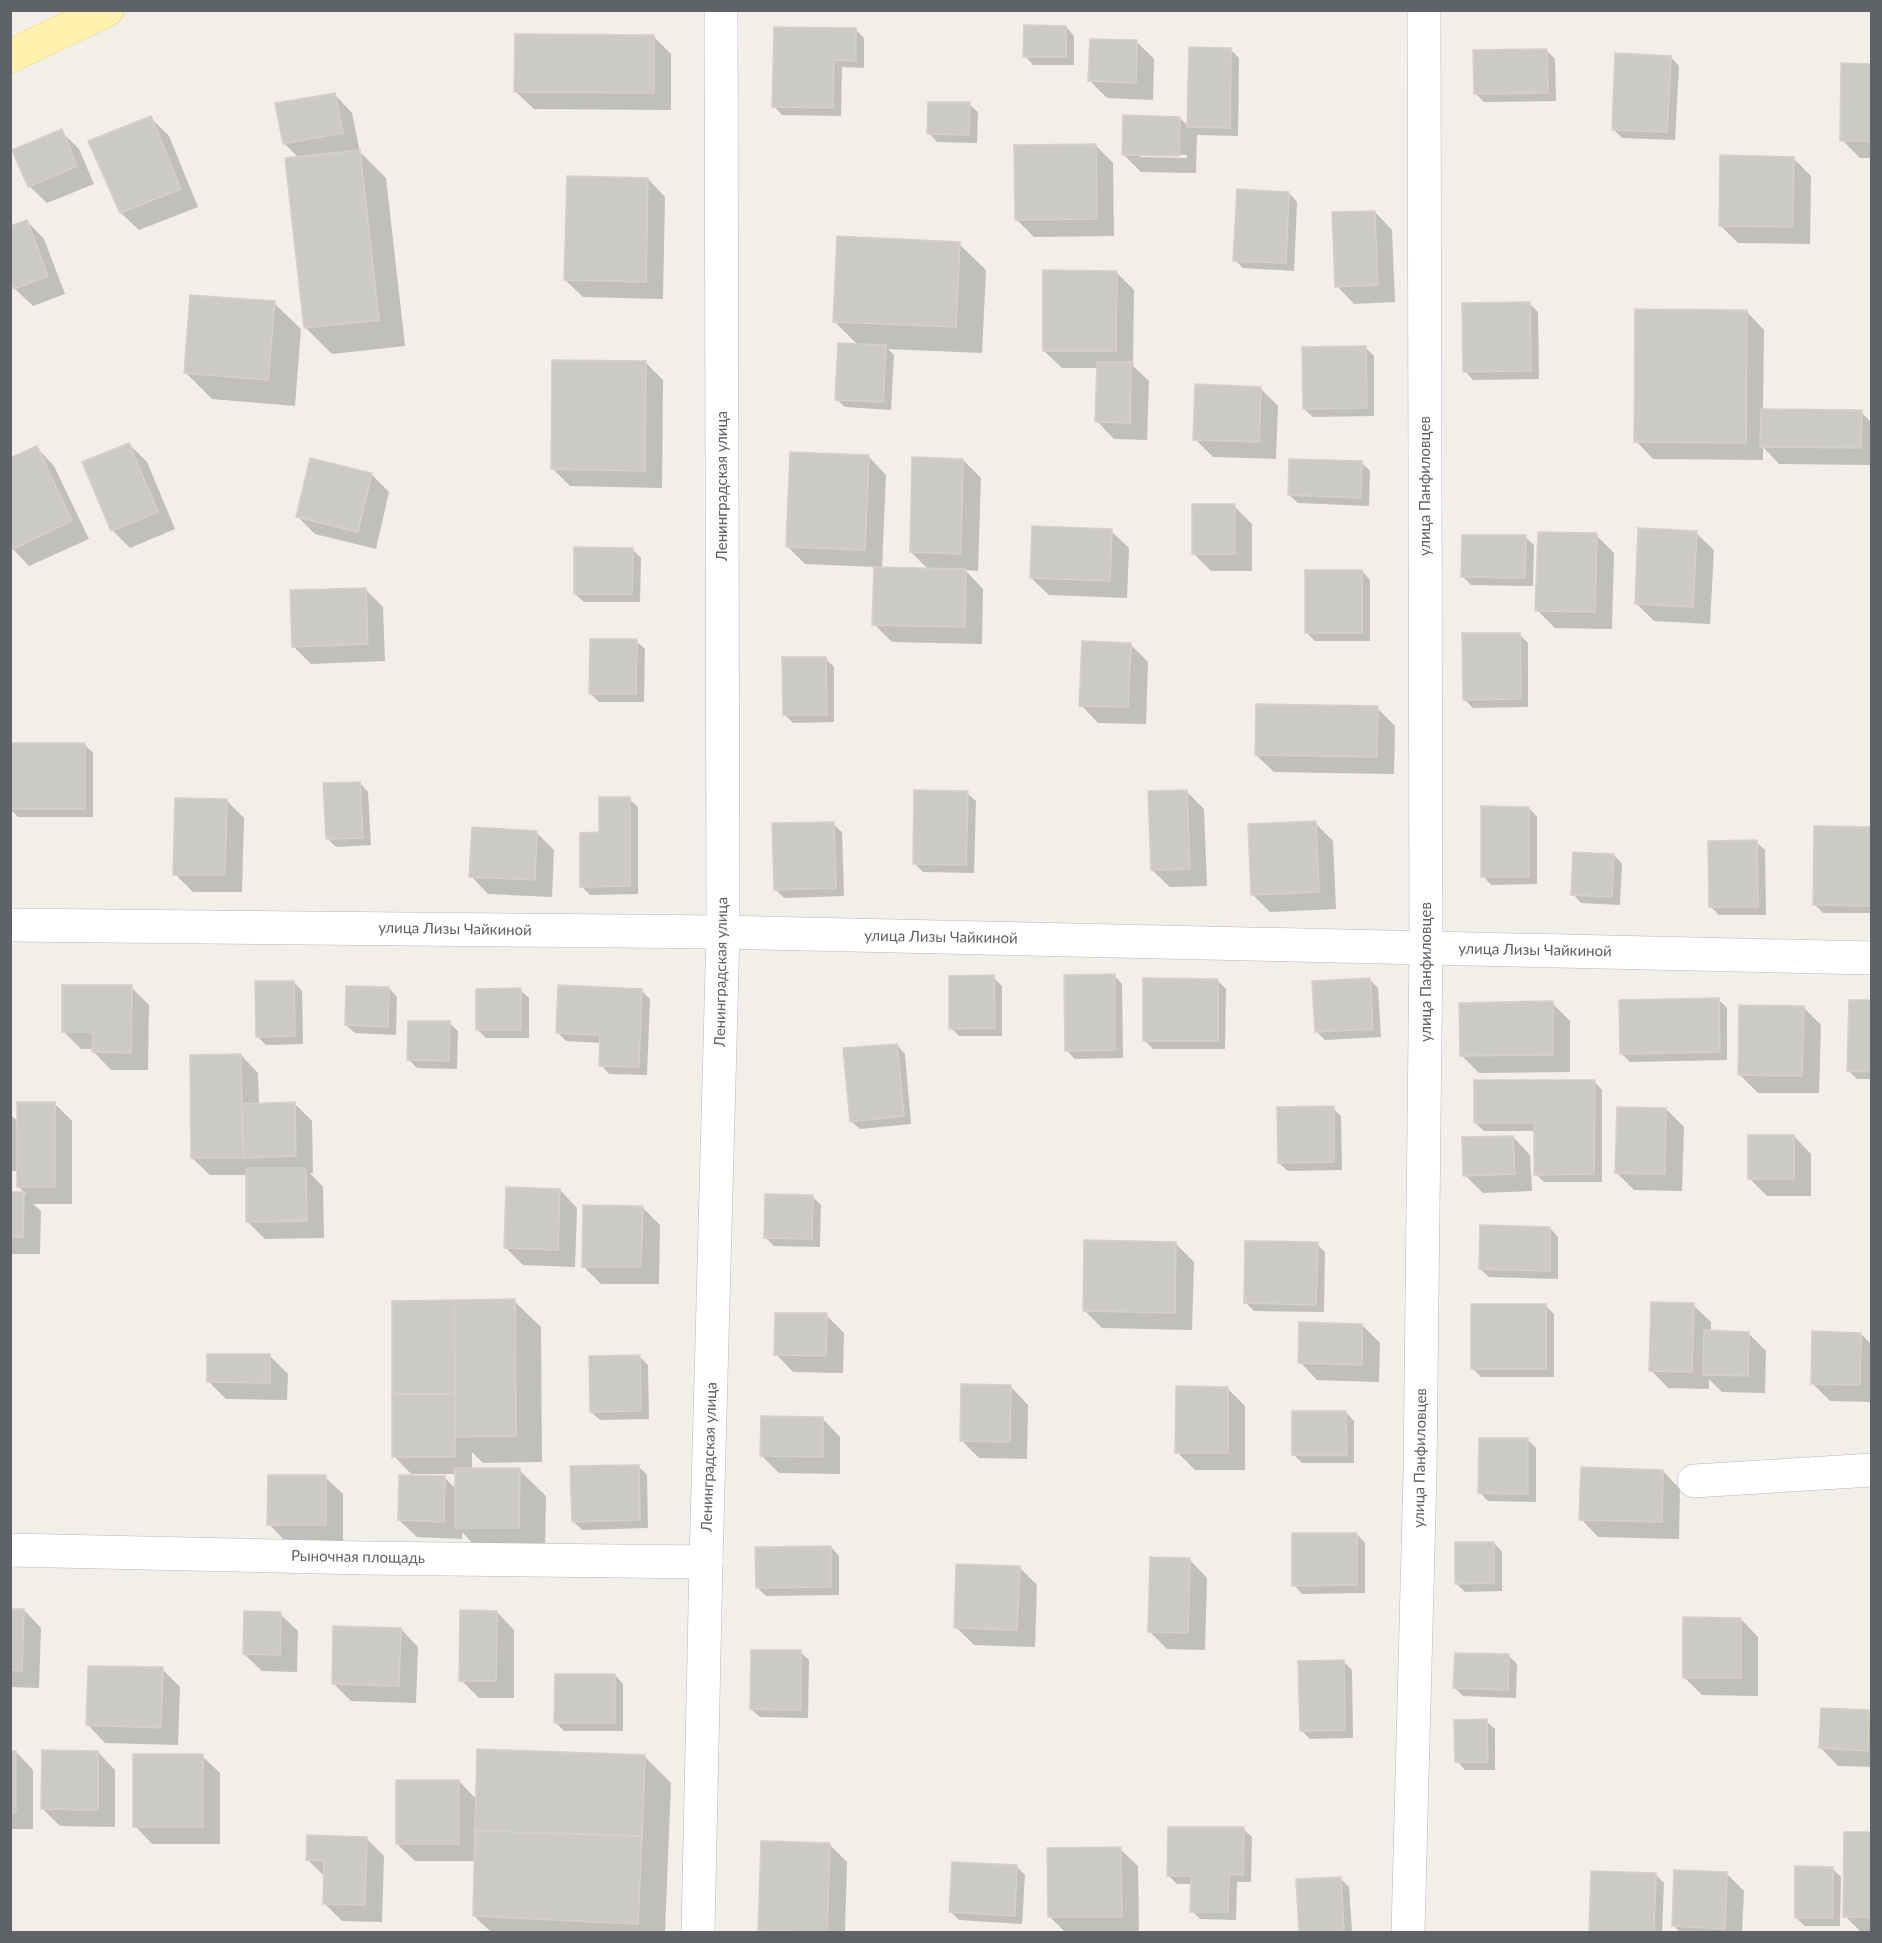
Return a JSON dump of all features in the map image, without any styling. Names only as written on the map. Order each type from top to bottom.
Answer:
[{"type":"main road","points":[[10,56],[107,10]]},
{"type":"street","name":"Ленинградская улица","points":[[698,1932],[723,932],[721,10]]},
{"type":"street","name":"улица Панфиловцев","points":[[1408,1932],[1420,1473],[1426,948],[1424,10]]},
{"type":"street","name":"улица Лизы Чайкиной","points":[[10,925],[723,932],[1872,958]]},
{"type":"street","points":[[1694,1481],[1872,1470]]},
{"type":"street","name":"Рыночная площадь","points":[[10,1550],[366,1558],[706,1562]]},
{"type":"building","points":[[1024,25],[1066,26],[1066,57],[1023,57]]},
{"type":"building","points":[[774,27],[856,28],[856,61],[834,60],[833,108],[772,107]]},
{"type":"building","points":[[515,34],[654,35],[654,93],[514,92]]},
{"type":"building","points":[[1090,39],[1137,40],[1136,83],[1088,81]]},
{"type":"building","points":[[1189,47],[1231,48],[1230,128],[1187,127]]},
{"type":"building","points":[[1547,49],[1548,93],[1474,94],[1473,50]]},
{"type":"building","points":[[1615,53],[1671,56],[1667,132],[1612,130]]},
{"type":"building","points":[[1841,63],[1872,64],[1872,141],[1840,141]]},
{"type":"building","points":[[335,93],[343,133],[283,144],[275,103]]},
{"type":"building","points":[[928,102],[970,102],[969,135],[927,134]]},
{"type":"building","points":[[1123,115],[1180,117],[1179,156],[1122,155]]},
{"type":"building","points":[[151,116],[181,189],[120,213],[88,141]]},
{"type":"building","points":[[62,129],[77,166],[28,187],[12,150]]},
{"type":"building","points":[[1096,144],[1097,219],[1015,220],[1014,145]]},
{"type":"building","points":[[360,150],[379,320],[304,328],[285,158]]},
{"type":"building","points":[[1720,155],[1794,157],[1793,227],[1719,226]]},
{"type":"building","points":[[567,176],[648,178],[646,282],[564,280]]},
{"type":"building","points":[[1237,189],[1289,192],[1286,263],[1233,261]]},
{"type":"building","points":[[1375,211],[1378,285],[1335,287],[1332,212]]},
{"type":"building","points":[[27,220],[48,276],[14,289],[10,280],[10,226]]},
{"type":"building","points":[[837,236],[960,242],[956,327],[833,322]]},
{"type":"building","points":[[1043,270],[1117,271],[1116,351],[1043,351]]},
{"type":"building","points":[[190,295],[275,301],[268,380],[184,373]]},
{"type":"building","points":[[1530,302],[1531,371],[1463,372],[1462,303]]},
{"type":"building","points":[[1635,309],[1747,310],[1746,443],[1634,442]]},
{"type":"building","points":[[838,343],[886,345],[883,402],[835,400]]},
{"type":"building","points":[[1366,346],[1367,408],[1303,409],[1302,347]]},
{"type":"building","points":[[552,360],[646,361],[645,471],[551,469]]},
{"type":"building","points":[[1097,362],[1131,362],[1130,423],[1095,422]]},
{"type":"building","points":[[1195,384],[1261,387],[1259,442],[1193,440]]},
{"type":"building","points":[[1761,409],[1862,410],[1861,448],[1760,447]]},
{"type":"building","points":[[129,443],[158,512],[111,531],[82,462]]},
{"type":"building","points":[[37,446],[72,521],[11,550],[10,458]]},
{"type":"building","points":[[790,452],[869,455],[865,550],[786,547]]},
{"type":"building","points":[[912,457],[963,459],[961,554],[910,552]]},
{"type":"building","points":[[310,458],[372,473],[358,532],[296,517]]},
{"type":"building","points":[[1289,459],[1362,461],[1361,498],[1288,495]]},
{"type":"building","points":[[1192,504],[1235,504],[1235,554],[1192,554]]},
{"type":"building","points":[[1032,526],[1112,529],[1110,581],[1030,578]]},
{"type":"building","points":[[1638,528],[1697,531],[1693,607],[1635,604]]},
{"type":"building","points":[[1538,532],[1597,533],[1595,612],[1535,611]]},
{"type":"building","points":[[1462,535],[1526,535],[1525,578],[1461,577]]},
{"type":"building","points":[[574,547],[633,548],[632,594],[574,594]]},
{"type":"building","points":[[874,567],[966,569],[965,627],[872,625]]},
{"type":"building","points":[[1305,570],[1362,570],[1362,633],[1305,633]]},
{"type":"building","points":[[366,588],[368,644],[292,647],[290,590]]},
{"type":"building","points":[[1462,633],[1520,633],[1521,699],[1463,700]]},
{"type":"building","points":[[590,639],[637,639],[636,694],[589,694]]},
{"type":"building","points":[[1082,641],[1131,643],[1128,707],[1079,706]]},
{"type":"building","points":[[782,657],[826,657],[827,715],[783,715]]},
{"type":"building","points":[[1256,704],[1378,706],[1377,757],[1255,755]]},
{"type":"building","points":[[10,743],[85,743],[85,809],[10,809]]},
{"type":"building","points":[[360,782],[363,838],[326,839],[323,783]]},
{"type":"building","points":[[914,790],[968,791],[966,865],[913,864]]},
{"type":"building","points":[[1187,790],[1190,869],[1151,870],[1148,791]]},
{"type":"building","points":[[599,797],[630,797],[630,886],[580,887],[580,833],[599,832]]},
{"type":"building","points":[[175,798],[227,799],[225,875],[173,875]]},
{"type":"building","points":[[1481,806],[1529,807],[1529,877],[1481,877]]},
{"type":"building","points":[[1316,821],[1319,892],[1251,895],[1248,824]]},
{"type":"building","points":[[834,822],[836,888],[774,890],[772,823]]},
{"type":"building","points":[[1814,826],[1872,827],[1872,906],[1813,905]]},
{"type":"building","points":[[472,827],[537,831],[535,880],[469,877]]},
{"type":"building","points":[[1757,840],[1758,907],[1709,907],[1708,841]]},
{"type":"building","points":[[1573,852],[1614,854],[1612,897],[1571,895]]},
{"type":"building","points":[[1115,974],[1115,1050],[1065,1051],[1064,975]]},
{"type":"building","points":[[994,975],[995,1028],[949,1029],[949,976]]},
{"type":"building","points":[[1143,978],[1218,979],[1218,1041],[1143,1041]]},
{"type":"building","points":[[1370,978],[1373,1029],[1315,1032],[1312,981]]},
{"type":"building","points":[[255,981],[294,981],[295,1036],[256,1037]]},
{"type":"building","points":[[62,985],[132,985],[131,1053],[92,1052],[93,1032],[62,1032]]},
{"type":"building","points":[[558,985],[642,989],[639,1067],[599,1066],[600,1035],[556,1033]]},
{"type":"building","points":[[346,986],[389,987],[388,1027],[345,1025]]},
{"type":"building","points":[[521,988],[521,1030],[476,1030],[476,989]]},
{"type":"building","points":[[1719,998],[1720,1052],[1620,1054],[1619,1000]]},
{"type":"building","points":[[1849,1000],[1872,1000],[1872,1072],[1847,1071]]},
{"type":"building","points":[[1553,1001],[1553,1055],[1460,1056],[1459,1003]]},
{"type":"building","points":[[1739,1005],[1804,1006],[1802,1076],[1738,1075]]},
{"type":"building","points":[[408,1021],[450,1021],[449,1061],[407,1060]]},
{"type":"building","points":[[897,1044],[904,1116],[850,1122],[843,1048]]},
{"type":"building","points":[[241,1054],[243,1158],[191,1158],[190,1055]]},
{"type":"building","points":[[1474,1080],[1595,1080],[1594,1174],[1534,1175],[1534,1123],[1474,1123]]},
{"type":"building","points":[[17,1102],[55,1102],[55,1187],[17,1187]]},
{"type":"building","points":[[295,1102],[296,1156],[243,1158],[242,1104]]},
{"type":"building","points":[[1334,1106],[1334,1162],[1278,1163],[1277,1107]]},
{"type":"building","points":[[1617,1107],[1666,1108],[1665,1174],[1615,1173]]},
{"type":"building","points":[[1748,1135],[1794,1135],[1794,1179],[1748,1179]]},
{"type":"building","points":[[1513,1136],[1515,1174],[1463,1176],[1462,1137]]},
{"type":"building","points":[[246,1168],[306,1168],[307,1221],[246,1222]]},
{"type":"building","points":[[506,1187],[560,1189],[558,1250],[504,1248]]},
{"type":"building","points":[[10,1192],[24,1192],[23,1237],[10,1237]]},
{"type":"building","points":[[765,1194],[813,1195],[812,1239],[764,1238]]},
{"type":"building","points":[[583,1205],[643,1206],[641,1267],[582,1267]]},
{"type":"building","points":[[1480,1225],[1550,1227],[1550,1271],[1479,1269]]},
{"type":"building","points":[[1084,1240],[1176,1242],[1175,1313],[1083,1311]]},
{"type":"building","points":[[1245,1241],[1318,1242],[1316,1305],[1244,1303]]},
{"type":"building","points":[[515,1299],[516,1436],[455,1437],[454,1300]]},
{"type":"building","points":[[454,1300],[455,1394],[392,1394],[392,1301]]},
{"type":"building","points":[[1651,1302],[1694,1303],[1692,1372],[1649,1371]]},
{"type":"building","points":[[1471,1304],[1546,1304],[1546,1369],[1471,1369]]},
{"type":"building","points":[[775,1313],[827,1313],[826,1356],[774,1355]]},
{"type":"building","points":[[1299,1322],[1362,1324],[1362,1365],[1298,1363]]},
{"type":"building","points":[[1704,1330],[1749,1332],[1748,1376],[1703,1375]]},
{"type":"building","points":[[1812,1331],[1861,1333],[1860,1385],[1811,1384]]},
{"type":"building","points":[[207,1354],[270,1354],[270,1383],[207,1382]]},
{"type":"building","points":[[640,1355],[641,1411],[590,1412],[589,1356]]},
{"type":"building","points":[[961,1384],[1011,1385],[1010,1442],[960,1441]]},
{"type":"building","points":[[1176,1386],[1228,1387],[1228,1453],[1175,1453]]},
{"type":"building","points":[[392,1394],[455,1394],[455,1457],[392,1457]]},
{"type":"building","points":[[1292,1411],[1346,1411],[1347,1455],[1292,1455]]},
{"type":"building","points":[[761,1416],[823,1417],[823,1457],[760,1456]]},
{"type":"building","points":[[1479,1438],[1528,1438],[1528,1494],[1478,1493]]},
{"type":"building","points":[[639,1465],[640,1520],[572,1522],[570,1466]]},
{"type":"building","points":[[1581,1467],[1663,1470],[1662,1522],[1579,1520]]},
{"type":"building","points":[[455,1468],[520,1468],[519,1528],[455,1528]]},
{"type":"building","points":[[268,1475],[326,1475],[326,1525],[267,1525]]},
{"type":"building","points":[[399,1475],[445,1476],[444,1522],[398,1520]]},
{"type":"building","points":[[1292,1533],[1357,1533],[1357,1585],[1292,1586]]},
{"type":"building","points":[[1455,1542],[1494,1542],[1494,1583],[1455,1584]]},
{"type":"building","points":[[831,1546],[831,1587],[756,1588],[755,1547]]},
{"type":"building","points":[[1150,1557],[1190,1558],[1188,1633],[1148,1632]]},
{"type":"building","points":[[956,1564],[1020,1566],[1017,1630],[954,1628]]},
{"type":"building","points":[[10,1609],[24,1609],[22,1671],[10,1670]]},
{"type":"building","points":[[460,1610],[497,1611],[496,1681],[459,1681]]},
{"type":"building","points":[[244,1611],[281,1612],[280,1655],[243,1654]]},
{"type":"building","points":[[1683,1617],[1741,1618],[1741,1678],[1683,1678]]},
{"type":"building","points":[[333,1626],[401,1628],[399,1686],[332,1684]]},
{"type":"building","points":[[751,1650],[801,1650],[801,1710],[750,1709]]},
{"type":"building","points":[[1455,1653],[1509,1654],[1508,1690],[1453,1688]]},
{"type":"building","points":[[1344,1660],[1345,1730],[1300,1731],[1298,1661]]},
{"type":"building","points":[[88,1666],[163,1667],[161,1728],[86,1725]]},
{"type":"building","points":[[555,1674],[615,1674],[615,1723],[554,1723]]},
{"type":"building","points":[[1821,1708],[1869,1710],[1868,1751],[1819,1748]]},
{"type":"building","points":[[1487,1719],[1488,1762],[1455,1762],[1454,1720]]},
{"type":"building","points":[[477,1749],[645,1755],[642,1836],[475,1831]]},
{"type":"building","points":[[42,1750],[98,1751],[98,1810],[41,1809]]},
{"type":"building","points":[[10,1751],[16,1751],[16,1812],[10,1812]]},
{"type":"building","points":[[133,1754],[203,1754],[203,1827],[133,1827]]},
{"type":"building","points":[[396,1780],[459,1780],[459,1844],[396,1844]]},
{"type":"building","points":[[1168,1827],[1244,1827],[1243,1875],[1229,1874],[1228,1912],[1190,1912],[1191,1876],[1167,1876]]},
{"type":"building","points":[[475,1831],[642,1836],[638,1924],[473,1916]]},
{"type":"building","points":[[1844,1832],[1872,1832],[1872,1917],[1843,1917]]},
{"type":"building","points":[[307,1835],[367,1837],[365,1905],[323,1904],[324,1861],[306,1860]]},
{"type":"building","points":[[761,1841],[830,1843],[827,1932],[758,1930]]},
{"type":"building","points":[[1121,1847],[1122,1917],[1048,1917],[1047,1848]]},
{"type":"building","points":[[952,1862],[1017,1865],[1015,1916],[949,1912]]},
{"type":"building","points":[[1795,1866],[1833,1867],[1833,1918],[1795,1918]]},
{"type":"building","points":[[1674,1870],[1727,1872],[1725,1929],[1672,1926]]},
{"type":"building","points":[[1591,1871],[1656,1873],[1654,1932],[1589,1931]]},
{"type":"building","points":[[1341,1877],[1344,1931],[1299,1932],[1296,1879]]}]
